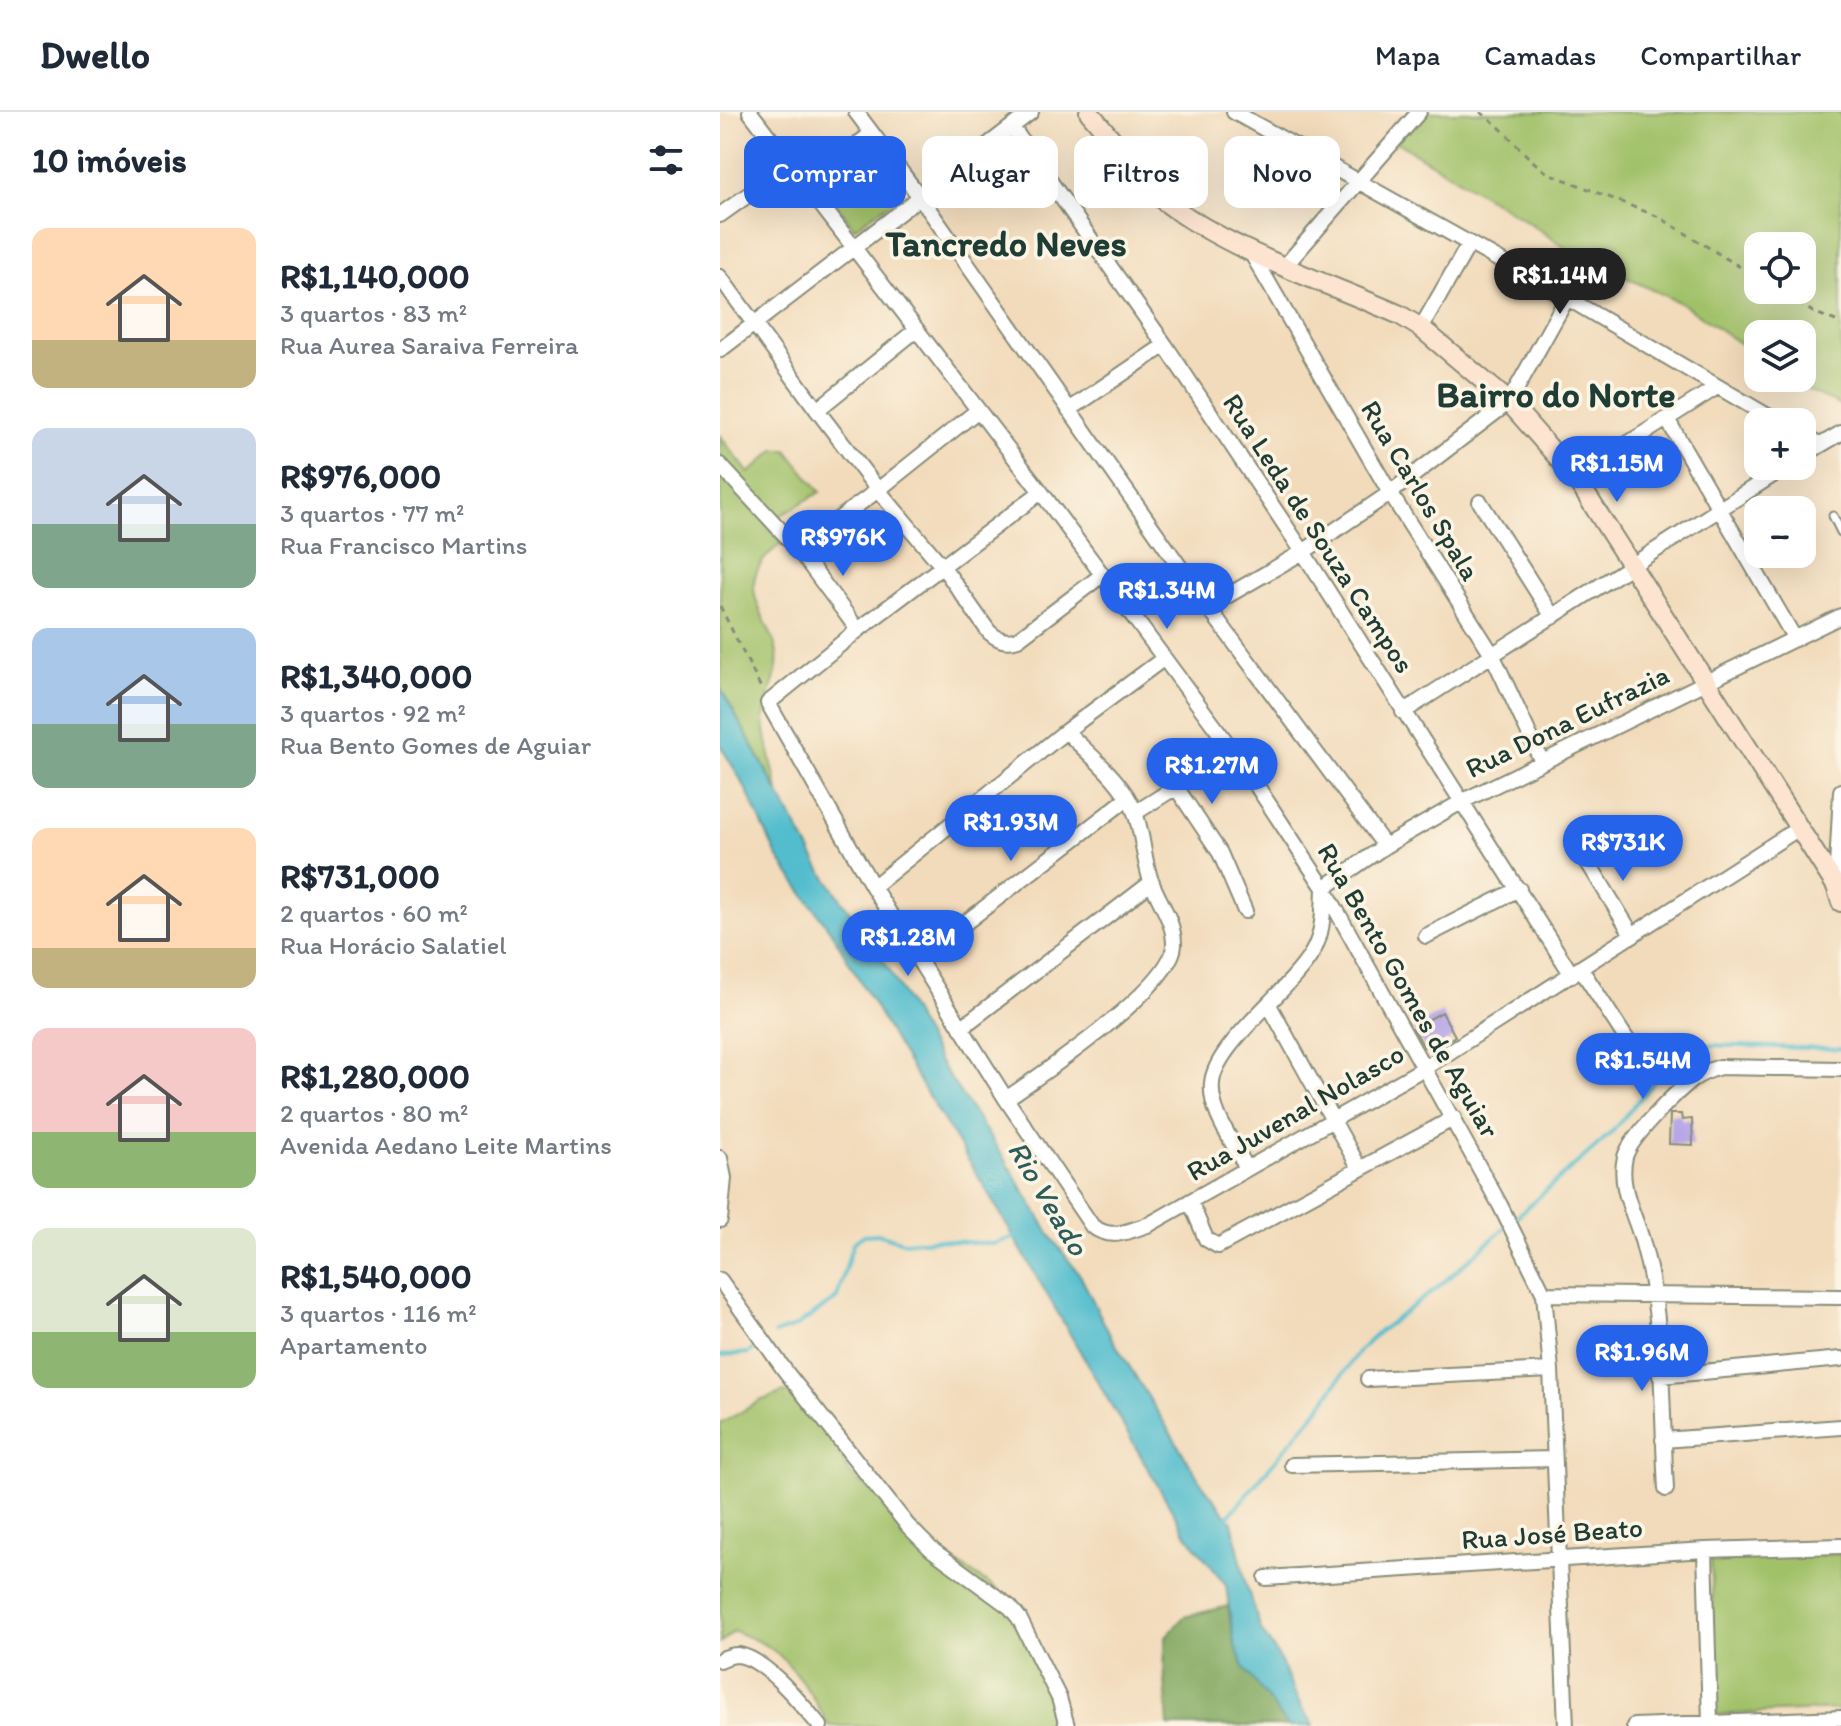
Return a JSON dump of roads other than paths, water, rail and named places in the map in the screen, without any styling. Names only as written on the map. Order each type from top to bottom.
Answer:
[{"type":"main road","points":[[1089,112],[1164,201],[1197,225],[1400,315],[1421,328],[1509,402],[1575,477],[1708,682],[1838,894]]},
{"type":"street","name":"Rua Bento Gomes de Aguiar","points":[[750,112],[768,136]]},
{"type":"street","points":[[856,112],[920,197],[1208,607],[1385,846]]},
{"type":"street","points":[[720,350],[1031,112]]},
{"type":"street","points":[[1234,112],[1567,298],[1754,408]]},
{"type":"street","points":[[1285,266],[1419,112]]},
{"type":"street","name":"Rua Leda de Souza Campos","points":[[1012,127],[1165,345],[1303,552],[1519,889],[1631,1046]]},
{"type":"street","points":[[720,215],[744,198]]},
{"type":"street","name":"Rua Bento Gomes de Aguiar","points":[[823,208],[1041,492],[1241,762],[1324,888],[1426,1067],[1544,1294]]},
{"type":"street","points":[[1421,328],[1469,244]]},
{"type":"street","name":"Rua Carlos Spala","points":[[1249,249],[1390,493],[1492,654],[1542,762]]},
{"type":"street","points":[[720,277],[817,410],[878,490],[943,567],[989,632],[997,638],[1018,639],[1102,575]]},
{"type":"street","points":[[1208,607],[1303,552],[1390,493],[1509,402],[1567,298]]},
{"type":"street","points":[[817,410],[916,330]]},
{"type":"street","points":[[1069,410],[1165,345]]},
{"type":"street","points":[[1575,477],[1717,387]]},
{"type":"street","points":[[798,549],[977,411]]},
{"type":"street","points":[[1667,419],[1795,639]]},
{"type":"street","points":[[1816,447],[1841,433]]},
{"type":"street","points":[[720,465],[798,549],[858,630]]},
{"type":"street","points":[[1403,712],[1766,480]]},
{"type":"street","points":[[1041,492],[858,630],[768,703],[873,887],[1006,1099],[1071,1054],[1157,981],[1172,959],[1175,945],[1173,931],[1152,882],[1135,813],[1128,798],[1066,731]]},
{"type":"street","points":[[1480,502],[1553,617]]},
{"type":"street","name":"Rua Dona Eufrazia","points":[[1324,888],[1385,846],[1463,801],[1841,616]]},
{"type":"street","points":[[873,887],[1066,731],[1163,659]]},
{"type":"street","points":[[1135,813],[1172,790],[1180,793],[1220,853],[1245,911]]},
{"type":"street","points":[[1838,894],[1841,791]]},
{"type":"street","points":[[918,959],[1128,798]]},
{"type":"street","name":"Rua Juvenal Nolasco","points":[[1006,1099],[1092,1226],[1108,1235],[1117,1235],[1150,1224],[1426,1067],[1799,828]]},
{"type":"street","points":[[1581,851],[1633,936]]},
{"type":"street","points":[[961,1028],[1152,882]]},
{"type":"street","points":[[1246,1167],[1219,1114],[1212,1083],[1226,1053],[1314,952],[1322,930],[1324,888]]},
{"type":"street","points":[[1426,936],[1519,889]]},
{"type":"street","points":[[1269,1005],[1360,1169]]},
{"type":"street","points":[[1666,1489],[1656,1296],[1623,1178],[1628,1148],[1685,1086],[1706,1071],[1720,1067],[1841,1069]]},
{"type":"street","points":[[1190,1201],[1206,1239],[1218,1246],[1454,1118]]},
{"type":"street","points":[[720,1158],[724,1178],[720,1220]]},
{"type":"street","points":[[720,1280],[786,1372],[908,1526],[931,1549],[1010,1607],[1019,1618],[1048,1673],[1067,1726]]},
{"type":"street","points":[[1566,1726],[1551,1370],[1544,1294],[1841,1297]]},
{"type":"street","points":[[1660,1376],[1841,1359]]},
{"type":"street","points":[[1368,1379],[1551,1370]]},
{"type":"street","points":[[1663,1440],[1841,1427]]},
{"type":"street","points":[[1292,1465],[1553,1459]]},
{"type":"street","name":"Rua José Beato","points":[[1266,1578],[1705,1550],[1841,1546]]},
{"type":"street","points":[[1705,1550],[1710,1723]]},
{"type":"street","points":[[720,1660],[731,1655],[751,1659],[774,1677],[820,1726]]},
{"type":"street","points":[[1634,1726],[1841,1718]]},
{"type":"lane","points":[[1833,516],[1841,532]]},
{"type":"water","name":"Rio Veado","points":[[720,687],[819,867],[889,969],[942,1066],[1004,1158],[1054,1241],[1080,1275],[1110,1335],[1202,1484],[1232,1522],[1246,1584],[1261,1630],[1314,1726],[1288,1726],[1245,1669],[1234,1643],[1226,1585],[1186,1534],[983,1184],[834,936],[778,858],[744,785],[720,745]]},
{"type":"waterway","points":[[1513,1220],[1611,1133],[1681,1049],[1704,1045],[1841,1049]]},
{"type":"waterway","points":[[1227,1518],[1320,1407],[1358,1352],[1507,1226]]},
{"type":"waterway","points":[[775,1334],[797,1326],[837,1298],[853,1243],[864,1235],[878,1234],[903,1242],[938,1240],[993,1244],[1020,1236]]},
{"type":"waterway","points":[[720,1356],[748,1353],[761,1343]]},
{"type":"district","name":"Tancredo Neves","points":[[1006,243]]},
{"type":"district","name":"Bairro do Norte","points":[[1556,394]]}]
